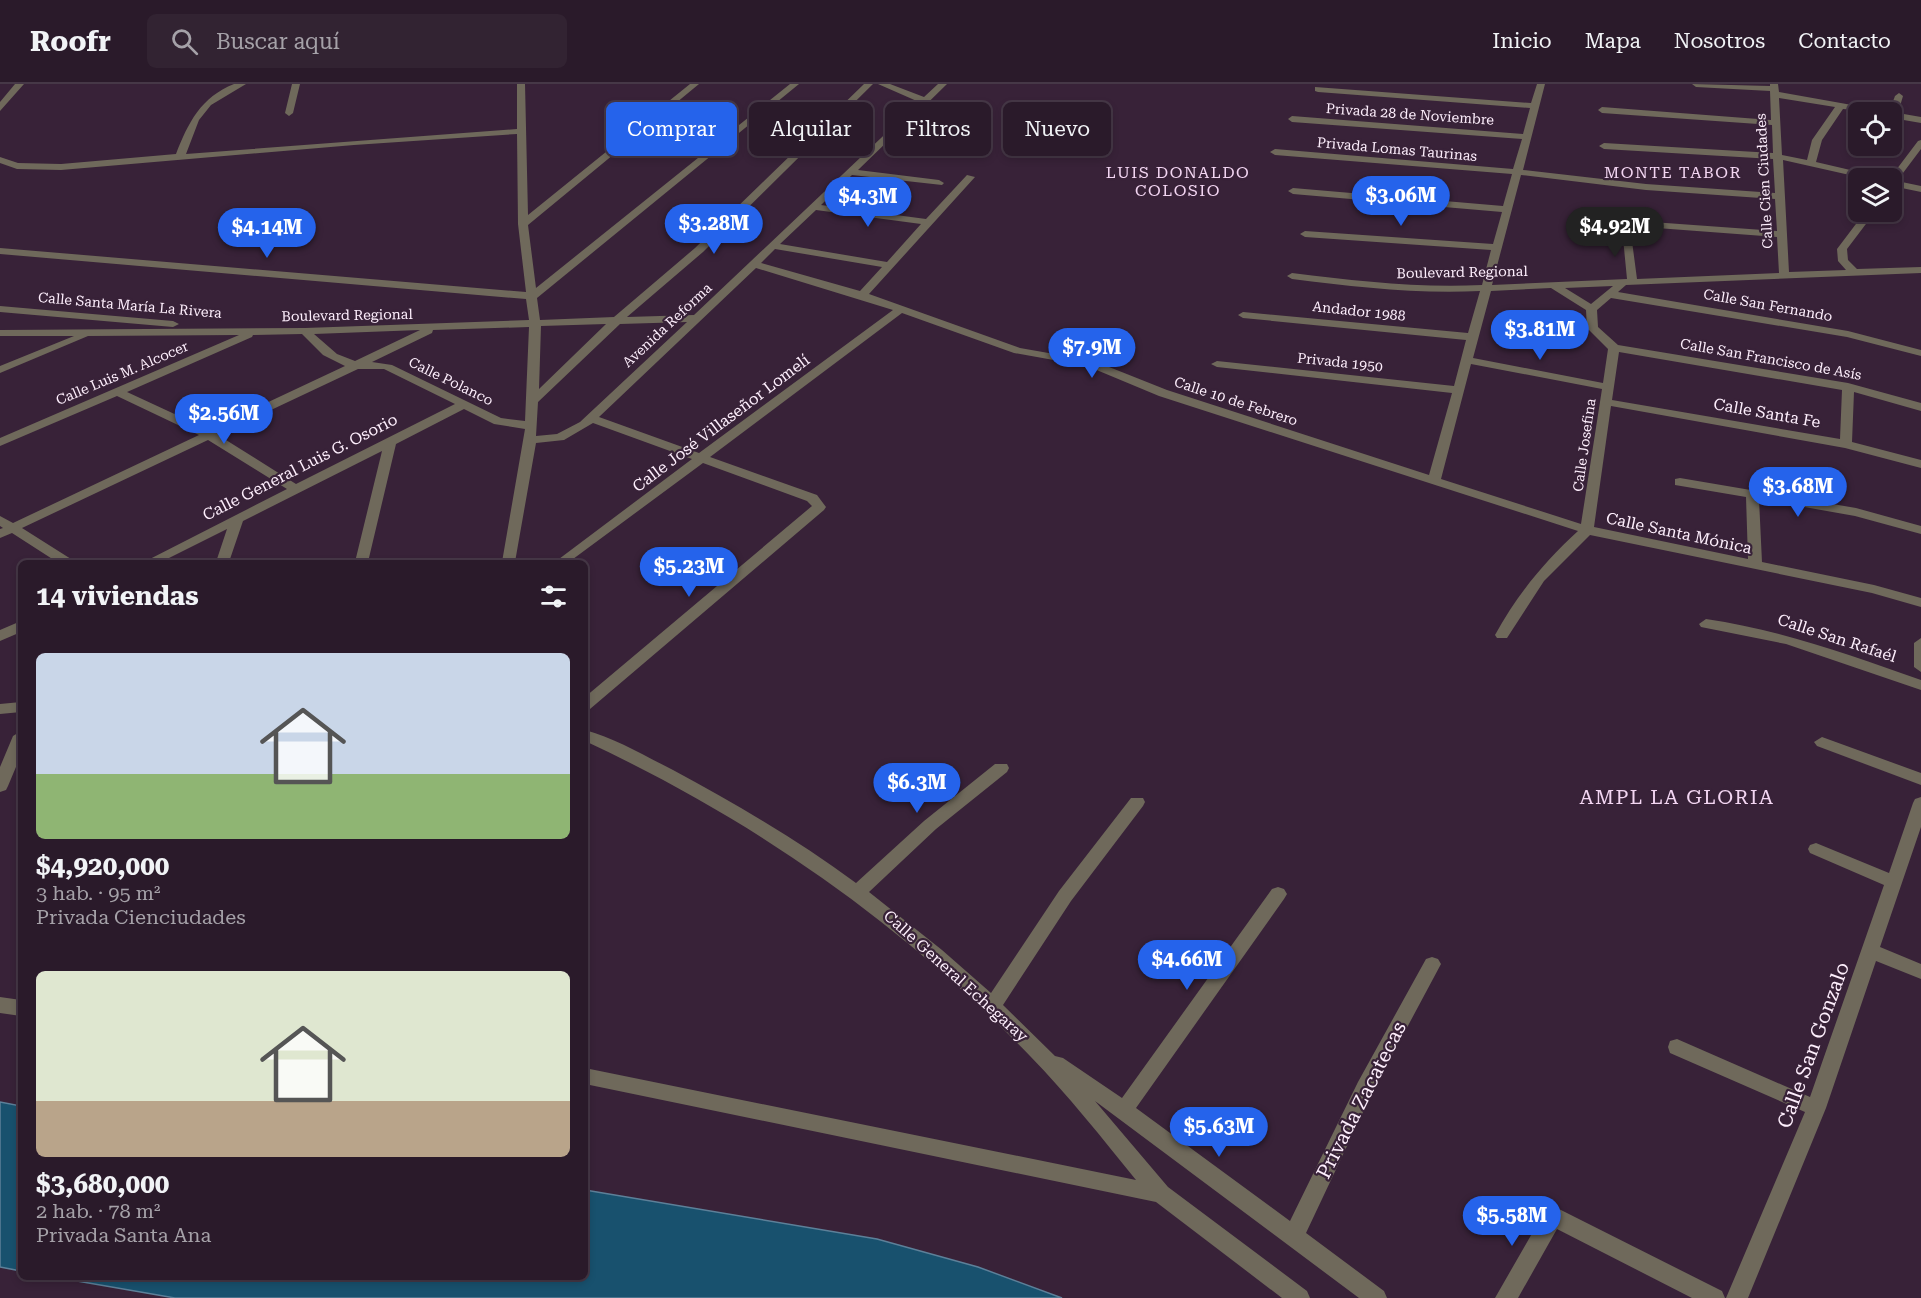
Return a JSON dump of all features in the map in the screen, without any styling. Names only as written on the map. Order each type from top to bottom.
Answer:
[{"type":"street","points":[[0,108],[20,84]]},
{"type":"street","points":[[180,156],[201,107],[220,93],[242,84]]},
{"type":"street","points":[[289,113],[296,84]]},
{"type":"street","points":[[508,560],[530,440],[534,400],[535,325],[523,224],[520,84]]},
{"type":"street","points":[[523,224],[695,84]]},
{"type":"street","points":[[0,251],[533,296],[795,84]]},
{"type":"street","points":[[534,400],[615,322],[699,250],[869,84]]},
{"type":"street","points":[[882,84],[925,101]]},
{"type":"street","name":"Avenida Reforma","points":[[925,101],[944,84]]},
{"type":"street","points":[[1434,481],[1533,106],[1541,84]]},
{"type":"street","points":[[1696,84],[1773,89],[1848,107]]},
{"type":"street","points":[[1318,89],[1533,106]]},
{"type":"street","name":"Calle Cien Ciudades","points":[[1773,89],[1784,276]]},
{"type":"street","points":[[1897,102],[1899,96]]},
{"type":"street","points":[[1811,164],[1817,140],[1840,106]]},
{"type":"street","points":[[1602,110],[1774,123]]},
{"type":"street","points":[[1902,117],[1921,120]]},
{"type":"street","name":"Privada 28 de Noviembre","points":[[1292,119],[1525,137]]},
{"type":"street","points":[[0,160],[17,166],[38,168],[521,131]]},
{"type":"street","name":"Avenida Reforma","points":[[530,440],[567,435],[591,418],[885,139]]},
{"type":"street","points":[[1902,169],[1921,143]]},
{"type":"street","points":[[1604,146],[1776,156],[1848,172]]},
{"type":"street","name":"Privada Lomas Taurinas","points":[[1275,152],[1516,172],[1646,187],[1779,196]]},
{"type":"street","points":[[849,172],[939,183]]},
{"type":"street","points":[[862,295],[969,177]]},
{"type":"street","points":[[1902,184],[1921,189]]},
{"type":"street","points":[[1293,191],[1506,208]]},
{"type":"street","points":[[812,207],[929,222]]},
{"type":"street","points":[[1854,272],[1843,261],[1842,249],[1862,222]]},
{"type":"street","points":[[1591,309],[1608,294],[1628,282],[1631,245],[1624,223],[1781,234]]},
{"type":"street","points":[[1305,234],[1496,247]]},
{"type":"street","points":[[772,246],[889,265]]},
{"type":"street","name":"Calle 10 de Febrero","points":[[754,264],[862,295],[1018,351],[1096,365],[1147,387],[1434,481]]},
{"type":"street","name":"Boulevard Regional","points":[[1292,276],[1389,288],[1485,288],[1921,270]]},
{"type":"street","points":[[1648,281],[1666,303]]},
{"type":"street","points":[[1553,285],[1591,309]]},
{"type":"street","name":"Calle San Fernando","points":[[1608,294],[1848,334],[1921,353]]},
{"type":"street","name":"Calle Santa María La Rivera","points":[[0,309],[256,332]]},
{"type":"street","name":"Calle José Villaseñor Lomelí","points":[[564,560],[902,309]]},
{"type":"street","points":[[1591,309],[1593,328],[1614,348]]},
{"type":"street","name":"Andador 1988","points":[[1243,315],[1472,337]]},
{"type":"street","name":"Boulevard Regional","points":[[0,333],[305,331],[695,318]]},
{"type":"street","points":[[6,531],[435,328]]},
{"type":"street","points":[[305,331],[331,356],[357,365]]},
{"type":"street","name":"Calle Luis M. Alcocer","points":[[0,442],[256,332]]},
{"type":"street","points":[[0,370],[90,333]]},
{"type":"street","name":"Calle Josefina","points":[[1587,530],[1614,348]]},
{"type":"street","name":"Calle San Francisco de Asís","points":[[1614,348],[1848,387],[1921,407]]},
{"type":"street","points":[[1466,360],[1608,387]]},
{"type":"street","name":"Calle Polanco","points":[[357,365],[372,363],[388,367],[506,423],[532,426]]},
{"type":"street","name":"Privada 1950","points":[[1217,364],[1458,390]]},
{"type":"street","points":[[1846,444],[1848,387]]},
{"type":"street","points":[[118,392],[209,435],[296,489]]},
{"type":"street","name":"Calle Santa Fe","points":[[1606,402],[1846,444],[1921,464]]},
{"type":"street","name":"Calle General Luis G. Osorio","points":[[155,560],[465,404]]},
{"type":"street","points":[[588,703],[818,511],[819,504],[812,498],[591,418]]},
{"type":"street","points":[[362,560],[390,442]]},
{"type":"street","name":"Calle Santa Mónica","points":[[1434,481],[1587,530],[1874,590],[1921,603]]},
{"type":"street","points":[[1680,482],[1856,512],[1921,530]]},
{"type":"street","points":[[1752,495],[1755,566]]},
{"type":"street","points":[[224,560],[237,519]]},
{"type":"street","points":[[0,520],[6,531],[62,560]]},
{"type":"street","points":[[1502,636],[1524,595],[1552,560],[1587,530]]},
{"type":"street","name":"Calle San Rafaél","points":[[1706,624],[1740,628],[1811,645],[1920,682]]},
{"type":"street","points":[[0,636],[18,627]]},
{"type":"street","points":[[1921,643],[1921,667]]},
{"type":"street","points":[[0,709],[18,707]]},
{"type":"street","name":"Calle General Echegaray","points":[[588,736],[637,757],[711,795],[785,840],[859,891],[926,945],[1039,1052],[1161,1194]]},
{"type":"street","points":[[1822,742],[1921,779]]},
{"type":"street","points":[[0,786],[18,743]]},
{"type":"street","points":[[859,891],[930,825],[1001,768]]},
{"type":"street","points":[[993,1006],[1065,896],[1137,802]]},
{"type":"street","name":"Calle San Gonzalo","points":[[1737,1298],[1816,1108],[1921,802]]},
{"type":"street","points":[[1816,849],[1894,882]]},
{"type":"street","points":[[1124,1110],[1278,894]]},
{"type":"street","points":[[1871,951],[1921,972]]},
{"type":"street","name":"Privada Zacatecas","points":[[1293,1238],[1365,1088],[1432,964]]},
{"type":"street","points":[[0,1005],[18,1008]]},
{"type":"street","points":[[1677,1047],[1816,1108]]},
{"type":"street","points":[[1039,1052],[1124,1110],[1376,1298]]},
{"type":"street","points":[[588,1077],[1161,1194],[1299,1298]]},
{"type":"street","points":[[1506,1298],[1553,1216],[1714,1298]]},
{"type":"water","points":[[0,1102],[18,1105],[18,1270],[0,1267]]},
{"type":"water","points":[[588,1191],[877,1239],[978,1267],[1062,1298],[175,1298],[71,1280],[588,1280]]},
{"type":"district","name":"MONTE TABOR","points":[[1673,172]]},
{"type":"district","name":"LUIS DONALDO COLOSIO","points":[[1178,181]]},
{"type":"district","name":"AMPL LA GLORIA","points":[[1677,797]]}]
